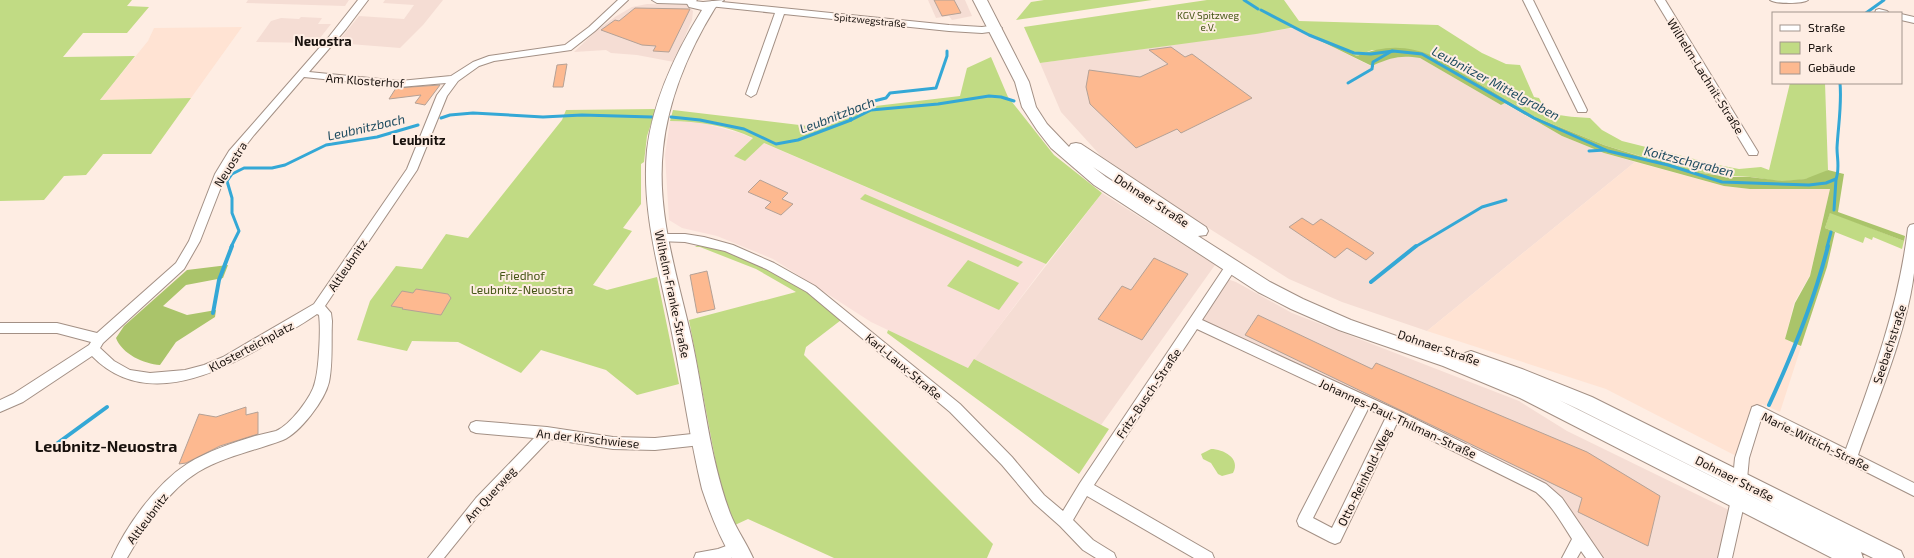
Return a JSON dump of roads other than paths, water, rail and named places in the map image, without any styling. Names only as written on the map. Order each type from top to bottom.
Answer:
[{"type":"main road","name":"Dohnaer Straße","points":[[980,0],[997,28],[1022,82],[1029,107],[1042,127],[1056,144],[1100,181],[1264,286],[1297,304],[1345,325],[1455,364],[1527,392],[1739,490],[1894,558]]},
{"type":"main road","name":"Wilhelm-Franke-Straße","points":[[706,2],[667,101],[658,135],[654,196],[701,439],[718,505],[740,554]]},
{"type":"main road","name":"Dohnaer Straße","points":[[1022,82],[1054,125],[1077,148],[1116,176],[1283,285],[1326,306],[1552,388],[1659,439],[1739,490],[1853,558]]},
{"type":"street","name":"Neuostra","points":[[0,406],[18,398],[96,344],[180,266],[188,256],[198,236],[215,185],[228,161],[257,124],[363,0]]},
{"type":"street","name":"Altleubnitz","points":[[119,558],[128,542],[154,506],[175,482],[190,470],[206,460],[283,433],[300,418],[318,391],[322,382],[326,321],[324,313],[318,307],[412,170],[442,95],[454,79],[476,64],[492,58],[568,48],[592,29],[622,0]]},
{"type":"street","name":"Spitzwegstraße","points":[[657,0],[706,2],[744,8],[955,28],[982,30],[997,28]]},
{"type":"street","points":[[1528,0],[1582,110]]},
{"type":"street","name":"Wilhelm-Lachnit-Straße","points":[[1660,0],[1753,152]]},
{"type":"street","points":[[1775,0],[1803,0]]},
{"type":"street","points":[[751,94],[780,11]]},
{"type":"street","points":[[1902,17],[1914,20]]},
{"type":"street","name":"Am Klosterhof","points":[[301,74],[400,84],[454,79]]},
{"type":"street","name":"Seebachstraße","points":[[1850,457],[1904,299],[1912,257],[1914,228]]},
{"type":"street","name":"Karl-Laux-Straße","points":[[661,238],[685,238],[704,241],[729,248],[770,266],[811,289],[959,413],[1007,461],[1039,500],[1065,521],[1088,545],[1109,558]]},
{"type":"street","name":"Fritz-Busch-Straße","points":[[1065,521],[1085,487],[1232,265]]},
{"type":"street","name":"Klosterteichplatz","points":[[96,344],[106,363],[129,374],[163,377],[198,373],[218,366],[318,307]]},
{"type":"street","name":"Johannes-Paul-Thilman-Straße","points":[[1194,322],[1526,479],[1546,491],[1552,497],[1579,540],[1596,558]]},
{"type":"street","points":[[0,328],[58,328],[96,344]]},
{"type":"street","name":"Otto-Reinhold-Weg","points":[[1365,402],[1304,521],[1336,537],[1394,416]]},
{"type":"street","name":"Marie-Wittich-Straße","points":[[1739,490],[1742,458],[1757,411],[1914,490]]},
{"type":"street","name":"An der Kirschwiese","points":[[476,427],[547,433],[613,443],[655,444],[701,439]]},
{"type":"street","name":"Am Querweg","points":[[435,558],[481,502],[547,433]]},
{"type":"street","points":[[1085,487],[1207,558]]},
{"type":"street","points":[[1725,558],[1739,490]]},
{"type":"street","points":[[1569,558],[1579,540]]},
{"type":"street","points":[[701,558],[740,554]]},
{"type":"waterway","points":[[1244,0],[1258,9]]},
{"type":"waterway","name":"Koitzschgraben","points":[[1867,12],[1884,0]]},
{"type":"waterway","name":"Leubnitzer Mittelgraben","points":[[1261,10],[1309,35],[1354,53],[1371,54],[1392,51]]},
{"type":"waterway","points":[[851,120],[849,112],[866,103],[886,98],[890,93],[936,88],[947,56],[947,51]]},
{"type":"waterway","points":[[1348,83],[1372,69],[1373,62],[1392,51]]},
{"type":"waterway","name":"Leubnitzer Mittelgraben","points":[[1392,51],[1422,54],[1534,118],[1608,151],[1668,165],[1722,182],[1809,185],[1826,183],[1836,179]]},
{"type":"waterway","name":"Koitzschgraben","points":[[1836,179],[1838,167],[1837,148],[1840,84]]},
{"type":"waterway","name":"Leubnitzbach","points":[[851,120],[871,110],[938,104],[989,96],[1001,97],[1014,101]]},
{"type":"waterway","name":"Leubnitzbach","points":[[441,118],[450,115],[473,113],[543,117],[582,115],[652,117]]},
{"type":"waterway","name":"Leubnitzbach","points":[[671,117],[700,120],[744,129],[776,144],[798,140],[851,120]]},
{"type":"waterway","name":"Leubnitzbach","points":[[231,247],[239,231],[232,213],[232,198],[227,181],[232,174],[244,168],[272,168],[285,165],[326,145],[377,137],[418,125]]},
{"type":"waterway","points":[[1589,151],[1605,150]]},
{"type":"waterway","points":[[1834,210],[1836,179]]},
{"type":"waterway","points":[[1415,247],[1482,207],[1506,200]]},
{"type":"waterway","points":[[1827,247],[1831,232]]},
{"type":"waterway","name":"Leubnitzbach","points":[[213,313],[219,280],[232,246]]},
{"type":"waterway","points":[[1371,282],[1416,246]]},
{"type":"waterway","points":[[1769,405],[1802,327],[1828,246]]},
{"type":"waterway","name":"Leubnitzbach","points":[[55,445],[107,407]]},
{"type":"district","name":"Neuostra","points":[[323,41]]},
{"type":"district","name":"Leubnitz","points":[[419,140]]},
{"type":"district","name":"Leubnitz-Neuostra","points":[[106,445]]},
{"type":"park label","name":"KGV Spitzweg e.V.","points":[[1208,20]]},
{"type":"park label","name":"Friedhof Leubnitz-Neuostra","points":[[522,282]]}]
